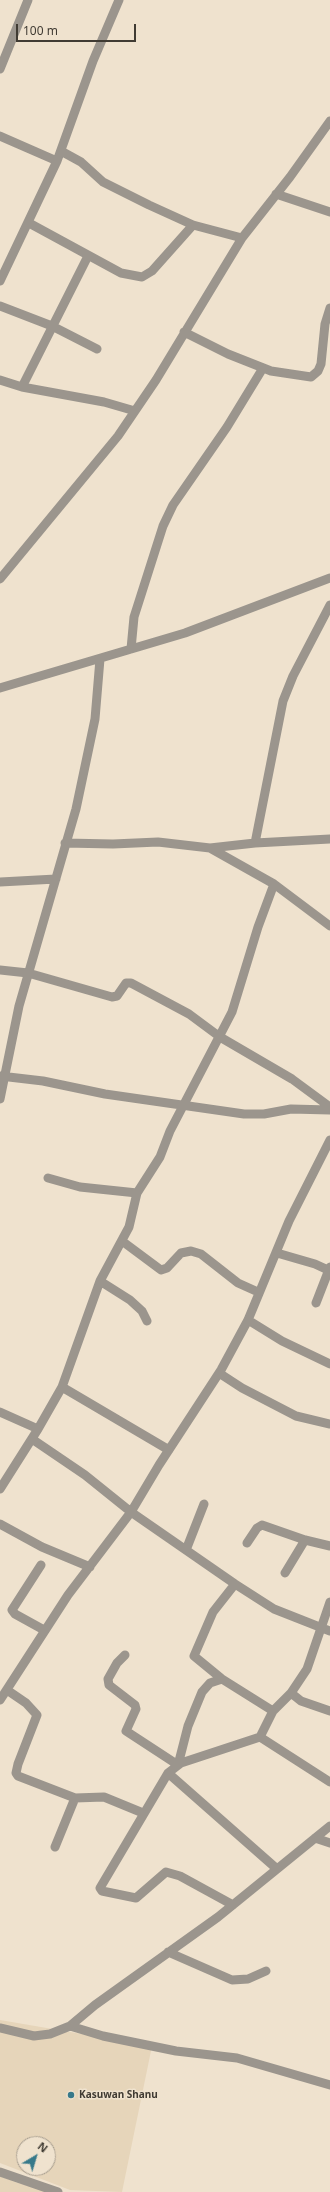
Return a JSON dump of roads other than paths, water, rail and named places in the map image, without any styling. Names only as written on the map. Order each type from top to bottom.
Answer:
[{"type":"street","points":[[0,69],[28,0]]},
{"type":"street","points":[[0,281],[29,223],[57,161],[93,61],[119,0]]},
{"type":"street","points":[[0,579],[34,536],[95,466],[118,436],[156,380],[242,238],[330,121]]},
{"type":"street","points":[[0,136],[57,161]]},
{"type":"street","points":[[61,151],[81,162],[103,182],[193,225],[242,238]]},
{"type":"street","points":[[276,194],[330,212]]},
{"type":"street","points":[[29,223],[121,273],[142,277],[152,270],[193,225]]},
{"type":"street","points":[[22,386],[88,256]]},
{"type":"street","points":[[0,306],[52,326],[97,348]]},
{"type":"street","points":[[184,332],[228,354],[263,368],[298,376],[311,377],[318,372],[321,364],[325,324],[330,309]]},
{"type":"street","points":[[131,650],[134,617],[163,526],[173,504],[227,427],[263,368]]},
{"type":"street","points":[[0,380],[135,410]]},
{"type":"street","points":[[0,688],[185,634],[330,578]]},
{"type":"street","points":[[255,843],[283,701],[293,676],[330,605]]},
{"type":"street","points":[[0,1099],[2,1076],[28,973],[76,809],[95,719],[100,659]]},
{"type":"street","points":[[65,843],[113,844],[158,842],[210,848],[255,843],[330,839]]},
{"type":"street","points":[[210,848],[274,884],[330,926]]},
{"type":"street","points":[[0,882],[56,879]]},
{"type":"street","points":[[0,1489],[32,1439],[62,1386],[100,1281],[129,1227],[137,1193],[160,1157],[170,1131],[232,1012],[258,927],[274,884]]},
{"type":"street","points":[[0,970],[28,973],[112,997],[117,996],[126,983],[131,983],[189,1014],[220,1037],[292,1079],[330,1109]]},
{"type":"street","points":[[2,1076],[43,1081],[105,1094],[244,1114],[264,1114],[291,1109],[330,1109]]},
{"type":"street","points":[[0,1700],[5,1687],[44,1630],[131,1512],[219,1373],[248,1320],[258,1292],[277,1253],[289,1221],[330,1140]]},
{"type":"street","points":[[48,1178],[80,1187],[137,1193]]},
{"type":"street","points":[[122,1241],[161,1270],[167,1268],[181,1254],[191,1251],[200,1254],[238,1283],[258,1292]]},
{"type":"street","points":[[277,1253],[330,1269],[316,1303]]},
{"type":"street","points":[[100,1281],[130,1300],[142,1311],[148,1321]]},
{"type":"street","points":[[248,1320],[282,1342],[330,1364]]},
{"type":"street","points":[[219,1373],[242,1388],[296,1416],[330,1424]]},
{"type":"street","points":[[62,1386],[169,1450]]},
{"type":"street","points":[[0,1412],[38,1429]]},
{"type":"street","points":[[32,1439],[85,1475],[131,1512],[235,1584],[274,1609],[326,1629]]},
{"type":"street","points":[[186,1550],[204,1504]]},
{"type":"street","points":[[0,1524],[42,1547],[90,1567]]},
{"type":"street","points":[[247,1543],[257,1528],[262,1525],[305,1540],[330,1546]]},
{"type":"street","points":[[285,1573],[305,1540]]},
{"type":"street","points":[[41,1565],[12,1610],[15,1614],[44,1630]]},
{"type":"street","points":[[235,1584],[213,1612],[193,1653],[196,1659],[222,1679],[273,1711]]},
{"type":"street","points":[[233,1904],[180,1876],[166,1872],[136,1898],[100,1890],[102,1883],[168,1773],[178,1765],[260,1737],[273,1711],[291,1693],[307,1669],[326,1629],[330,1602]]},
{"type":"street","points":[[125,1655],[117,1663],[108,1680],[109,1685],[135,1705],[136,1709],[126,1731],[178,1765]]},
{"type":"street","points":[[178,1765],[188,1726],[202,1692],[210,1683],[222,1679]]},
{"type":"street","points":[[5,1687],[26,1703],[37,1715],[18,1764],[16,1772],[18,1776],[75,1798],[104,1797],[143,1814]]},
{"type":"street","points":[[291,1693],[301,1701],[330,1711]]},
{"type":"street","points":[[260,1737],[330,1782]]},
{"type":"street","points":[[168,1773],[277,1869]]},
{"type":"street","points":[[56,1847],[75,1798]]},
{"type":"street","points":[[0,2028],[34,2036],[50,2034],[70,2026],[95,2005],[233,1904],[330,1826]]},
{"type":"street","points":[[315,1838],[330,1843]]},
{"type":"street","points":[[168,1952],[232,1980],[248,1979],[266,1971]]},
{"type":"street","points":[[70,2026],[104,2036],[176,2051],[237,2058],[330,2085]]},
{"type":"street","points":[[0,2172],[58,2192]]},
{"type":"place","name":"Kasuwan Shanu","points":[[71,2095]]}]
